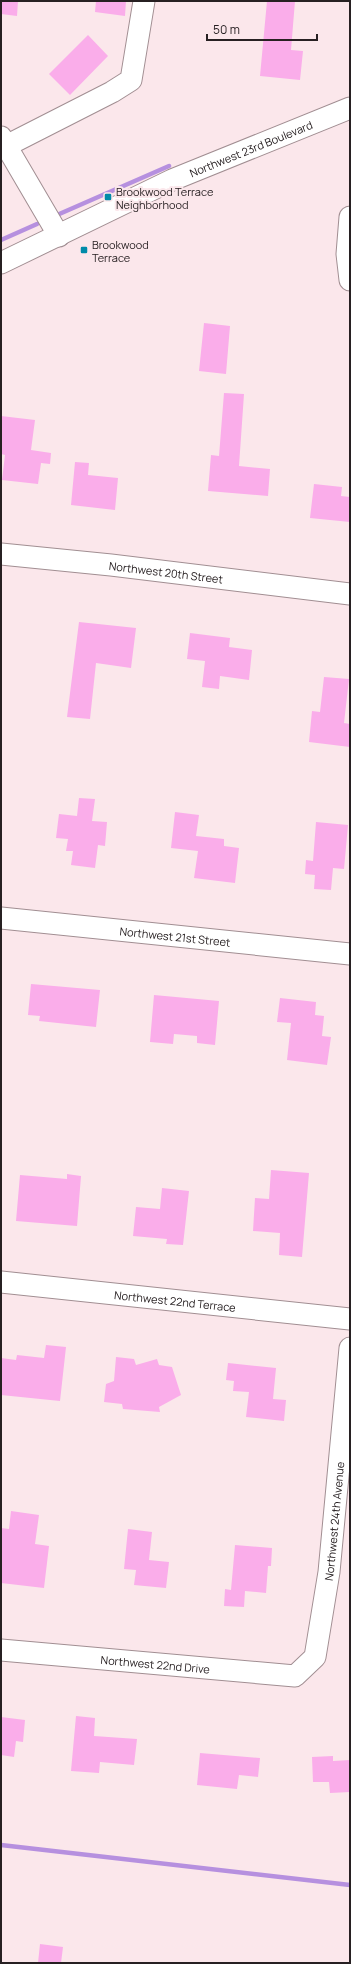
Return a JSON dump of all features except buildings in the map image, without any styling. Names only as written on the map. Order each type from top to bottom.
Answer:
[{"type":"street","points":[[59,236],[3,142],[112,92],[131,80],[144,1]]},
{"type":"street","name":"Northwest 23rd Boulevard","points":[[1,263],[172,180],[349,111]]},
{"type":"street","points":[[350,217],[348,254],[350,280]]},
{"type":"street","name":"Northwest 20th Street","points":[[1,554],[111,564],[341,593]]},
{"type":"street","name":"Northwest 21st Street","points":[[1,918],[350,954]]},
{"type":"street","name":"Northwest 22nd Terrace","points":[[1,1282],[350,1319]]},
{"type":"street","name":"Northwest 24th Avenue","points":[[305,1666],[315,1657],[329,1572],[350,1348]]},
{"type":"street","name":"Northwest 22nd Drive","points":[[1,1650],[295,1676],[305,1666]]},
{"type":"waterway","points":[[57,215],[169,166]]},
{"type":"waterway","points":[[1,240],[37,224]]},
{"type":"waterway","points":[[1,1845],[350,1885]]},
{"type":"place","name":"Brookwood Terrace Neighborhood","points":[[108,197]]},
{"type":"place","name":"Brookwood Terrace","points":[[84,250]]}]
